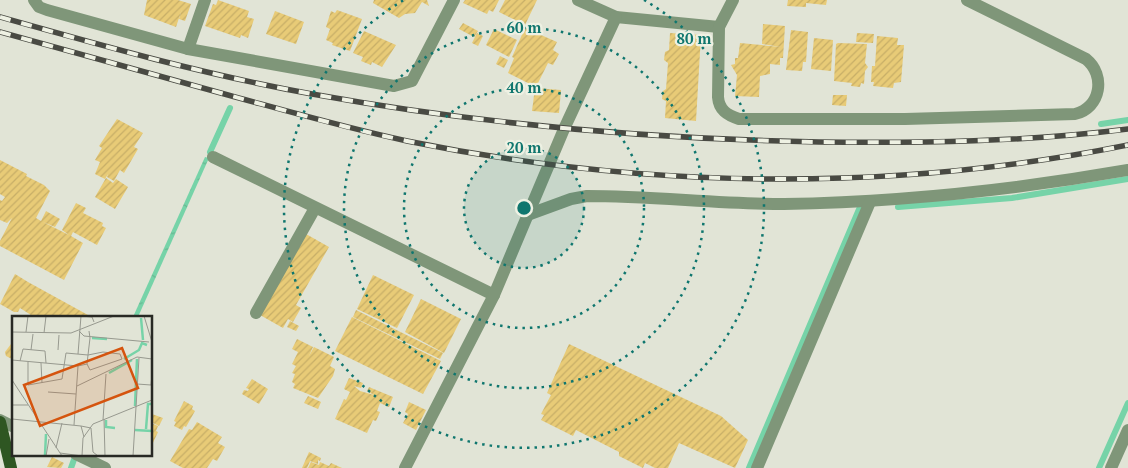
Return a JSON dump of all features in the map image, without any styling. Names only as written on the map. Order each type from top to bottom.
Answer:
[{"type":"main road","points":[[0,421],[11,468]]},
{"type":"street","points":[[34,0],[39,7],[47,10],[188,48],[394,86],[402,85],[412,80],[417,73],[454,0]]},
{"type":"street","points":[[188,48],[205,0]]},
{"type":"street","points":[[578,0],[616,17],[719,27]]},
{"type":"street","points":[[733,0],[719,27],[718,103],[724,112],[739,118],[915,119],[1075,114],[1088,108],[1095,100],[1099,82],[1094,66],[1086,59],[967,0]]},
{"type":"street","points":[[405,468],[494,295],[530,214],[564,129],[616,17]]},
{"type":"street","points":[[213,157],[494,295]]},
{"type":"street","points":[[530,214],[571,199],[587,196],[711,203],[870,202],[980,192],[1128,170]]},
{"type":"street","points":[[757,468],[870,202]]},
{"type":"street","points":[[256,313],[315,208]]},
{"type":"street","points":[[0,421],[12,426]]},
{"type":"street","points":[[1111,468],[1128,430]]},
{"type":"street","points":[[80,456],[105,468]]},
{"type":"water","points":[[205,157],[209,158],[138,316],[133,316]]},
{"type":"building","points":[[147,0],[178,0],[191,4],[185,21],[179,19],[182,9],[176,27],[144,15]]},
{"type":"building","points":[[218,0],[249,11],[247,17],[254,19],[248,38],[241,35],[240,38],[205,26],[213,4],[216,5]]},
{"type":"building","points":[[374,0],[427,0],[429,6],[422,2],[415,13],[405,14],[399,18],[373,3]]},
{"type":"building","points":[[465,0],[499,0],[493,12],[489,10],[487,14],[463,3]]},
{"type":"building","points":[[505,0],[537,0],[525,25],[499,12]]},
{"type":"building","points":[[788,0],[827,0],[826,5],[806,3],[806,7],[787,6]]},
{"type":"building","points":[[337,10],[362,19],[350,51],[332,45],[333,43],[326,40],[330,29],[326,27],[331,11],[335,13]]},
{"type":"building","points":[[275,11],[304,22],[296,44],[266,34]]},
{"type":"building","points":[[463,23],[478,31],[474,37],[459,29]]},
{"type":"building","points":[[763,24],[785,26],[783,58],[780,58],[780,65],[770,64],[770,74],[760,76],[759,97],[735,96],[737,75],[731,65],[735,64],[735,58],[738,58],[740,43],[781,47],[762,44]]},
{"type":"building","points":[[525,28],[557,42],[553,50],[559,54],[553,65],[548,63],[536,87],[508,73],[514,58],[512,57]]},
{"type":"building","points":[[494,29],[517,40],[509,57],[486,45]]},
{"type":"building","points":[[791,30],[808,32],[806,62],[803,62],[802,71],[786,70]]},
{"type":"building","points":[[364,31],[396,45],[382,67],[372,62],[371,65],[361,61],[363,57],[353,53]]},
{"type":"building","points":[[477,33],[483,36],[478,46],[472,43]]},
{"type":"building","points":[[670,33],[701,35],[696,121],[665,118],[666,101],[662,99],[663,91],[666,89],[668,63],[664,60],[665,52],[669,50]]},
{"type":"building","points":[[857,33],[874,34],[873,43],[856,42]]},
{"type":"building","points":[[877,36],[898,38],[897,45],[904,45],[901,82],[894,83],[893,88],[873,86],[874,82],[871,82],[872,66],[875,66]]},
{"type":"building","points":[[814,38],[833,40],[831,71],[811,69]]},
{"type":"building","points":[[836,44],[867,44],[865,63],[868,67],[865,71],[864,84],[861,83],[860,87],[851,86],[852,83],[834,81]]},
{"type":"building","points":[[500,56],[508,60],[504,68],[496,64]]},
{"type":"building","points":[[535,88],[561,90],[559,113],[532,111]]},
{"type":"building","points":[[833,95],[847,95],[846,106],[832,105]]},
{"type":"building","points":[[117,119],[143,133],[134,147],[138,149],[124,173],[120,170],[114,181],[107,177],[108,174],[105,179],[95,174],[100,162],[95,160],[102,148],[99,146]]},
{"type":"building","points":[[0,160],[27,174],[26,176],[44,185],[50,191],[36,218],[41,221],[46,211],[60,219],[55,227],[43,222],[69,235],[62,230],[76,203],[86,208],[83,213],[103,223],[102,226],[106,228],[97,245],[73,232],[71,236],[83,243],[64,280],[0,246],[0,241],[12,218],[7,223],[0,220],[0,200],[2,201],[5,197],[0,194]]},
{"type":"building","points":[[106,178],[113,183],[116,179],[128,187],[115,209],[95,197]]},
{"type":"building","points":[[306,234],[329,247],[296,305],[301,308],[293,322],[288,319],[283,328],[260,315]]},
{"type":"building","points":[[15,274],[88,315],[32,316],[20,308],[18,312],[14,312],[0,304]]},
{"type":"building","points":[[373,275],[414,295],[397,328],[357,309]]},
{"type":"building","points":[[421,299],[461,319],[444,353],[405,332]]},
{"type":"building","points":[[356,310],[443,353],[440,359],[353,317]]},
{"type":"building","points":[[352,317],[441,361],[423,394],[335,351]]},
{"type":"building","points":[[290,321],[299,326],[296,331],[287,327]]},
{"type":"building","points":[[297,339],[313,347],[309,356],[314,347],[334,357],[330,366],[335,369],[333,376],[318,398],[293,388],[295,384],[292,382],[295,374],[292,373],[296,366],[292,364],[298,352],[292,349]]},
{"type":"building","points":[[12,343],[12,359],[6,356],[5,352]]},
{"type":"building","points":[[569,344],[721,416],[748,440],[735,468],[679,443],[668,468],[655,468],[645,463],[643,468],[619,456],[619,452],[576,430],[573,436],[541,420],[544,415],[541,414],[551,395],[547,393]]},
{"type":"building","points":[[349,378],[363,383],[361,388],[354,386],[360,391],[374,395],[367,391],[369,387],[393,397],[389,407],[380,403],[377,411],[380,412],[376,421],[373,420],[367,433],[335,419],[344,399],[346,400],[350,392],[344,389]]},
{"type":"building","points":[[252,379],[268,389],[259,404],[242,394],[244,390],[248,391],[249,389],[246,388]]},
{"type":"building","points":[[308,396],[321,402],[318,409],[304,403]]},
{"type":"building","points":[[184,401],[193,406],[192,409],[195,411],[186,427],[184,426],[182,430],[174,426],[176,422],[174,421]]},
{"type":"building","points":[[409,402],[426,410],[416,430],[403,423],[408,414],[405,412]]},
{"type":"building","points":[[152,414],[163,418],[159,426],[152,422]]},
{"type":"building","points":[[197,422],[222,437],[218,443],[225,447],[217,461],[213,459],[207,468],[183,468],[170,461],[189,429],[192,430]]},
{"type":"building","points":[[152,423],[158,426],[156,431],[158,432],[152,445]]},
{"type":"building","points":[[309,452],[321,458],[320,461],[318,460],[318,464],[310,461],[307,468],[302,468]]},
{"type":"building","points":[[52,457],[64,463],[61,468],[47,467]]},
{"type":"building","points":[[311,462],[319,465],[320,462],[329,466],[331,463],[342,468],[308,468]]},
{"type":"waterway","points":[[210,152],[230,108]]},
{"type":"waterway","points":[[1101,124],[1128,120]]},
{"type":"waterway","points":[[898,207],[1012,198],[1128,179]]},
{"type":"waterway","points":[[749,468],[860,207]]},
{"type":"waterway","points":[[1099,468],[1128,403]]},
{"type":"waterway","points":[[71,468],[75,456]]},
{"type":"railway","points":[[0,17],[77,39],[233,78],[375,105],[501,122],[628,133],[819,142],[935,142],[1013,139],[1128,129]]},
{"type":"railway","points":[[0,32],[384,136],[496,157],[586,169],[676,176],[767,179],[858,177],[949,171],[1039,161],[1128,145]]}]
